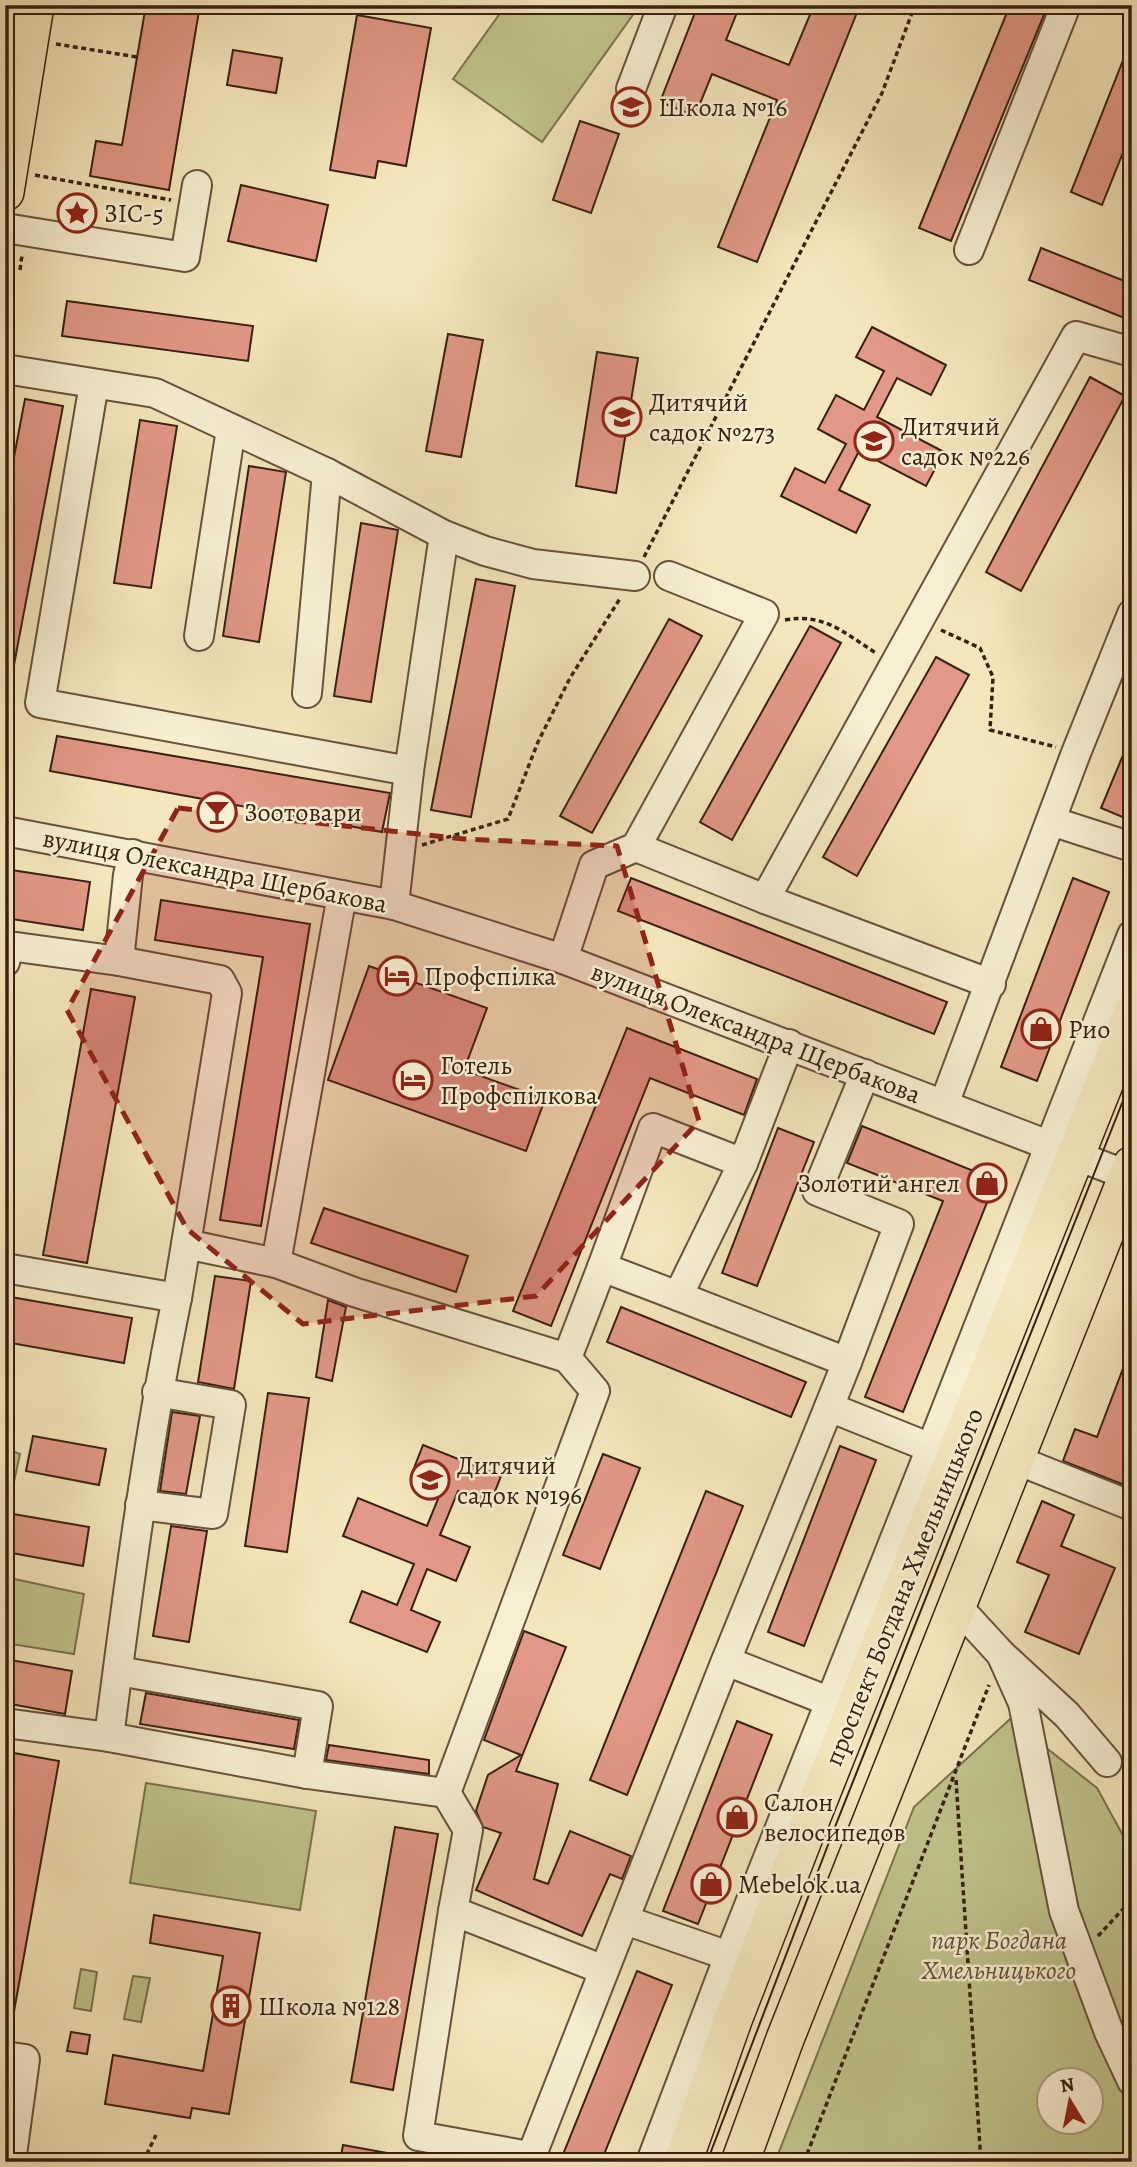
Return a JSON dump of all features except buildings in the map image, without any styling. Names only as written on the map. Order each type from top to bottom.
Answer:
[{"type":"main road","points":[[20,184],[35,5]]},
{"type":"main road","name":"проспект Богдана Хмельницького","points":[[682,2162],[733,2020],[798,1819],[1063,1151],[1132,1014]]},
{"type":"main road","name":"проспект Богдана Хмельницького","points":[[740,2162],[785,2039],[956,1605],[1130,1173]]},
{"type":"street","points":[[631,89],[663,5]]},
{"type":"street","points":[[969,250],[1066,5]]},
{"type":"street","points":[[5,228],[185,257],[187,188]]},
{"type":"street","points":[[765,899],[1076,336],[1132,352]]},
{"type":"street","points":[[5,369],[155,393],[327,473],[444,535],[485,551],[533,564],[635,576]]},
{"type":"street","points":[[94,384],[40,703],[409,771]]},
{"type":"street","points":[[199,636],[232,429]]},
{"type":"street","points":[[307,693],[327,473]]},
{"type":"street","points":[[394,905],[409,771],[444,535]]},
{"type":"street","points":[[564,959],[594,865],[636,847],[764,614],[669,576]]},
{"type":"street","points":[[944,1104],[1076,753],[1132,614]]},
{"type":"street","points":[[1051,821],[1132,847]]},
{"type":"street","name":"вулиця Олександра Щербакова","points":[[5,831],[394,905],[564,959],[1063,1151],[1130,1173]]},
{"type":"street","points":[[636,847],[991,984]]},
{"type":"street","points":[[119,961],[128,875],[133,854]]},
{"type":"street","points":[[276,1264],[342,895]]},
{"type":"street","points":[[651,2162],[729,1956],[798,1819],[831,1702],[898,1566],[931,1448],[1063,1151],[1132,935]]},
{"type":"street","points":[[5,962],[9,946],[119,961],[220,979],[227,993],[177,1298],[157,1392],[109,1737]]},
{"type":"street","points":[[678,1296],[743,1163],[789,1044]]},
{"type":"street","points":[[446,1793],[468,1829],[418,2136],[529,2159],[847,1362],[899,1224],[817,1191],[865,1074]]},
{"type":"street","points":[[567,1358],[653,1128],[743,1163]]},
{"type":"street","points":[[186,1244],[276,1264],[354,1292],[567,1358],[595,1391],[446,1793]]},
{"type":"street","points":[[602,1267],[847,1362]]},
{"type":"street","points":[[5,1268],[177,1298]]},
{"type":"street","points":[[140,1505],[214,1514],[229,1419],[231,1405],[157,1392]]},
{"type":"street","points":[[829,1407],[931,1448]]},
{"type":"street","points":[[1014,1459],[1132,1506]]},
{"type":"street","points":[[956,1605],[1001,1654],[1067,1715],[1107,1762]]},
{"type":"street","points":[[1001,1654],[1023,1703],[1064,1912],[1109,2032],[1132,2081]]},
{"type":"street","points":[[726,1661],[831,1702]]},
{"type":"street","points":[[124,1672],[318,1706],[307,1774]]},
{"type":"street","points":[[5,1723],[109,1737],[307,1774],[446,1793]]},
{"type":"street","points":[[453,1911],[604,1970]]},
{"type":"street","points":[[625,1920],[729,1956]]},
{"type":"street","points":[[5,2056],[24,2059],[11,2162]]},
{"type":"path","points":[[400,851],[508,819],[538,742],[570,678],[635,576],[882,93],[915,5]]},
{"type":"path","points":[[56,43],[137,57]]},
{"type":"path","points":[[20,184],[174,201],[187,188]]},
{"type":"path","points":[[764,614],[779,621],[802,617],[821,620],[895,665]]},
{"type":"path","points":[[921,620],[980,648],[993,677],[990,730],[1076,753]]},
{"type":"path","points":[[804,2162],[904,1901],[956,1776],[1001,1654]]},
{"type":"path","points":[[956,1776],[981,2162]]},
{"type":"path","points":[[1080,1956],[1124,1909]]},
{"type":"path","points":[[143,2162],[156,2135]]},
{"type":"highlighted area","points":[[178,808],[464,839],[617,846],[699,1121],[536,1296],[303,1324],[187,1229],[67,1010]]},
{"type":"green space","points":[[5,5],[22,5],[5,107]]},
{"type":"green space","points":[[506,5],[640,5],[542,142],[453,79]]},
{"type":"green space","points":[[5,1448],[20,1454],[5,1523]]},
{"type":"green space","points":[[5,1577],[84,1594],[74,1654],[5,1643]]},
{"type":"green space","name":"парк Богдана Хмельницького","points":[[1010,1719],[1097,1788],[1132,1852],[1132,2162],[775,2162],[914,1807]]},
{"type":"green space","points":[[146,1783],[316,1811],[300,1910],[130,1883]]},
{"type":"green space","points":[[81,1969],[97,1972],[91,2011],[74,2008]]},
{"type":"green space","points":[[133,1976],[150,1978],[141,2022],[124,2019]]},
{"type":"tram line","points":[[707,2162],[831,1837],[1132,1078]]},
{"type":"place","name":"Школа №16","points":[[631,107]]},
{"type":"place","name":"ЗІС-5","points":[[77,213]]},
{"type":"place","name":"Дитячий садок №273","points":[[622,417]]},
{"type":"place","name":"Дитячий садок №226","points":[[874,441]]},
{"type":"place","name":"Зоотовари","points":[[217,812]]},
{"type":"place","name":"Профспілка","points":[[397,976]]},
{"type":"place","name":"Рио","points":[[1041,1029]]},
{"type":"place","name":"Готель Профспілкова","points":[[413,1080]]},
{"type":"place","name":"Золотий ангел","points":[[987,1183]]},
{"type":"place","name":"Дитячий садок №196","points":[[430,1480]]},
{"type":"place","name":"Салон велосипедов","points":[[737,1817]]},
{"type":"place","name":"Mebelok.ua","points":[[711,1884]]},
{"type":"place","name":"Школа №128","points":[[231,2006]]}]
